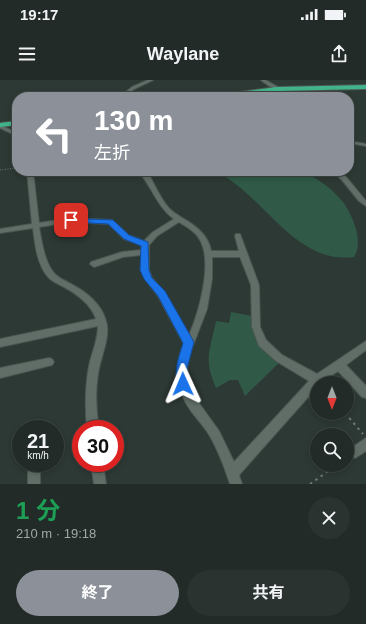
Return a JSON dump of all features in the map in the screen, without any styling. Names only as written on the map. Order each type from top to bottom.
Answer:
[{"type":"highway","points":[[250,92],[277,89],[366,88]]},
{"type":"highway","points":[[275,92],[366,88]]},
{"type":"highway","points":[[2,124],[12,123]]},
{"type":"street","points":[[129,92],[150,80]]},
{"type":"street","points":[[263,80],[277,89],[285,91]]},
{"type":"street","points":[[2,124],[12,131]]},
{"type":"street","points":[[354,143],[366,145]]},
{"type":"street","points":[[31,176],[37,225],[37,238],[44,264],[50,276],[83,294],[96,308],[102,321],[103,332],[94,366],[90,409],[91,420]]},
{"type":"street","points":[[147,176],[167,210],[193,227],[205,241],[209,254],[210,265],[201,316],[188,342],[182,369],[183,384],[190,401],[212,429],[234,478],[310,388]]},
{"type":"street","points":[[341,176],[350,183],[353,192],[366,204]]},
{"type":"street","points":[[180,219],[155,234],[145,248],[145,270],[149,279],[161,294],[188,342]]},
{"type":"street","points":[[0,231],[71,220],[110,222],[126,237],[145,248]]},
{"type":"street","points":[[238,236],[255,285],[256,327],[262,343],[279,358],[310,376]]},
{"type":"street","points":[[94,264],[145,248]]},
{"type":"street","points":[[209,254],[244,254]]},
{"type":"street","points":[[0,343],[102,321]]},
{"type":"street","points":[[323,376],[366,345]]},
{"type":"street","points":[[0,373],[49,362]]},
{"type":"street","points":[[339,365],[366,393]]},
{"type":"street","points":[[355,452],[366,444]]},
{"type":"street","points":[[34,472],[34,484]]},
{"type":"street","points":[[98,472],[100,484]]},
{"type":"path","points":[[0,170],[12,169]]},
{"type":"path","points":[[351,420],[366,437]]},
{"type":"path","points":[[310,484],[327,472]]},
{"type":"green space","points":[[223,176],[311,176],[318,180],[339,197],[354,222],[358,237],[358,244],[354,257],[332,256],[313,250],[296,239],[232,181]]},
{"type":"green space","points":[[231,312],[252,316],[254,330],[281,361],[245,396],[238,380],[230,380],[216,388],[210,369],[209,354],[216,321],[229,323]]},
{"type":"route","points":[[71,220],[110,222],[121,230],[126,237],[145,244],[145,270],[149,279],[161,294],[188,342],[182,369],[183,384]]}]
